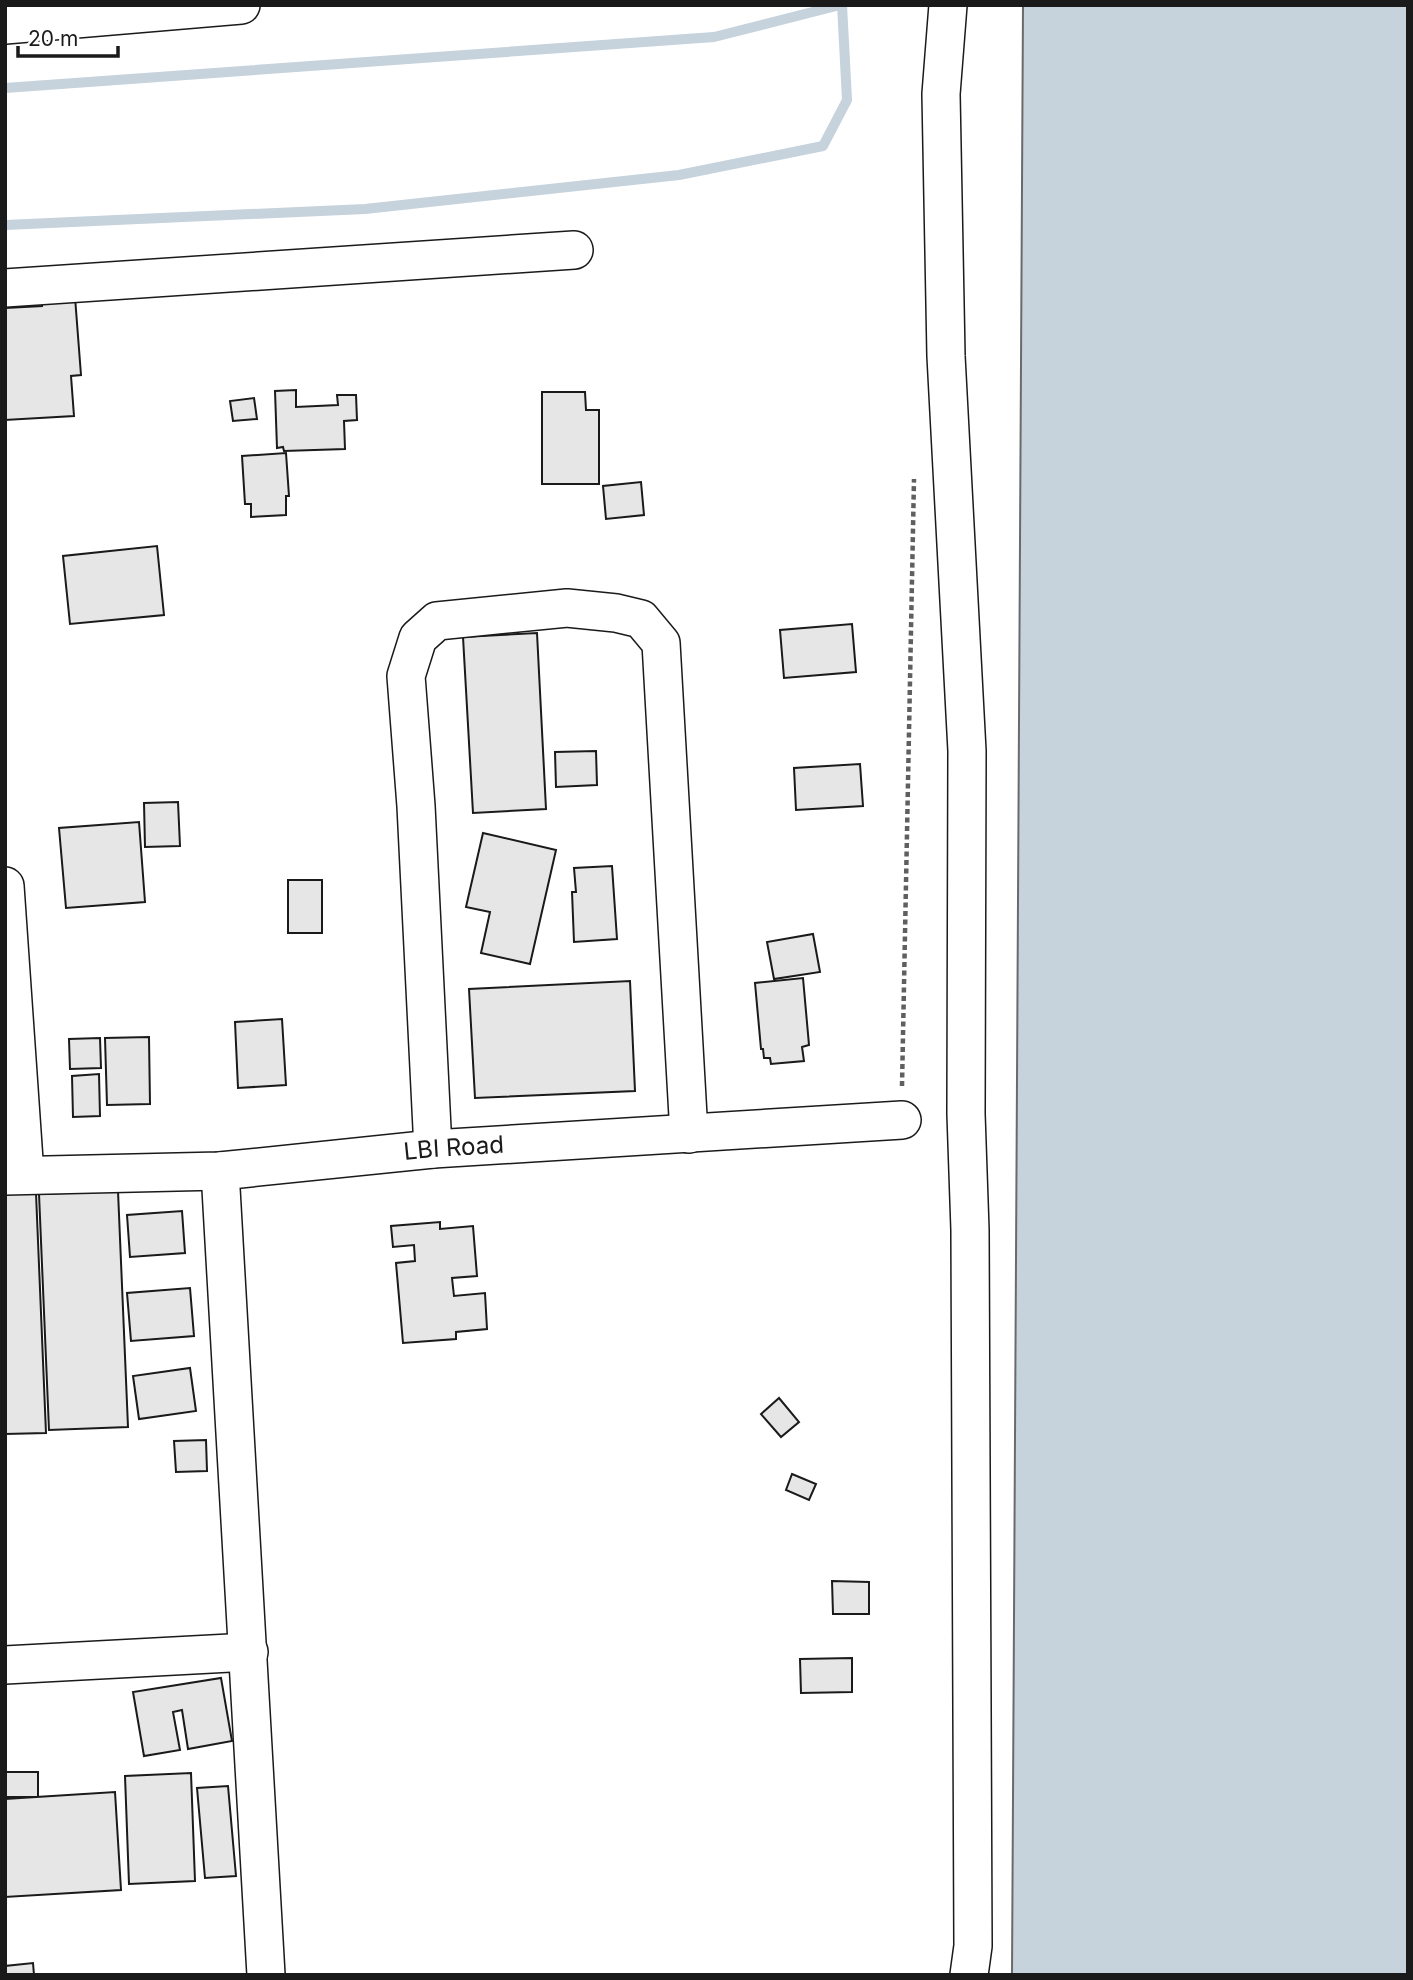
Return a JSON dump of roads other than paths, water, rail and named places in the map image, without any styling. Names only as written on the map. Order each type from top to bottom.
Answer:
[{"type":"street","points":[[5,25],[241,5]]},
{"type":"street","points":[[948,5],[941,94],[946,356],[967,751],[973,1919],[969,1975]]},
{"type":"street","points":[[5,288],[574,250]]},
{"type":"street","points":[[433,1149],[416,806],[406,676],[418,638],[437,621],[567,608],[641,619],[661,643],[689,1133]]},
{"type":"street","points":[[5,886],[15,1176]]},
{"type":"street","name":"LBI Road","points":[[15,1176],[220,1171],[433,1149],[902,1120]]},
{"type":"street","points":[[220,1171],[266,1975]]},
{"type":"street","points":[[5,1665],[249,1652]]},
{"type":"waterway","points":[[5,88],[714,37],[840,5]]},
{"type":"waterway","points":[[5,225],[365,209],[679,175],[823,146],[847,100],[842,5]]}]
